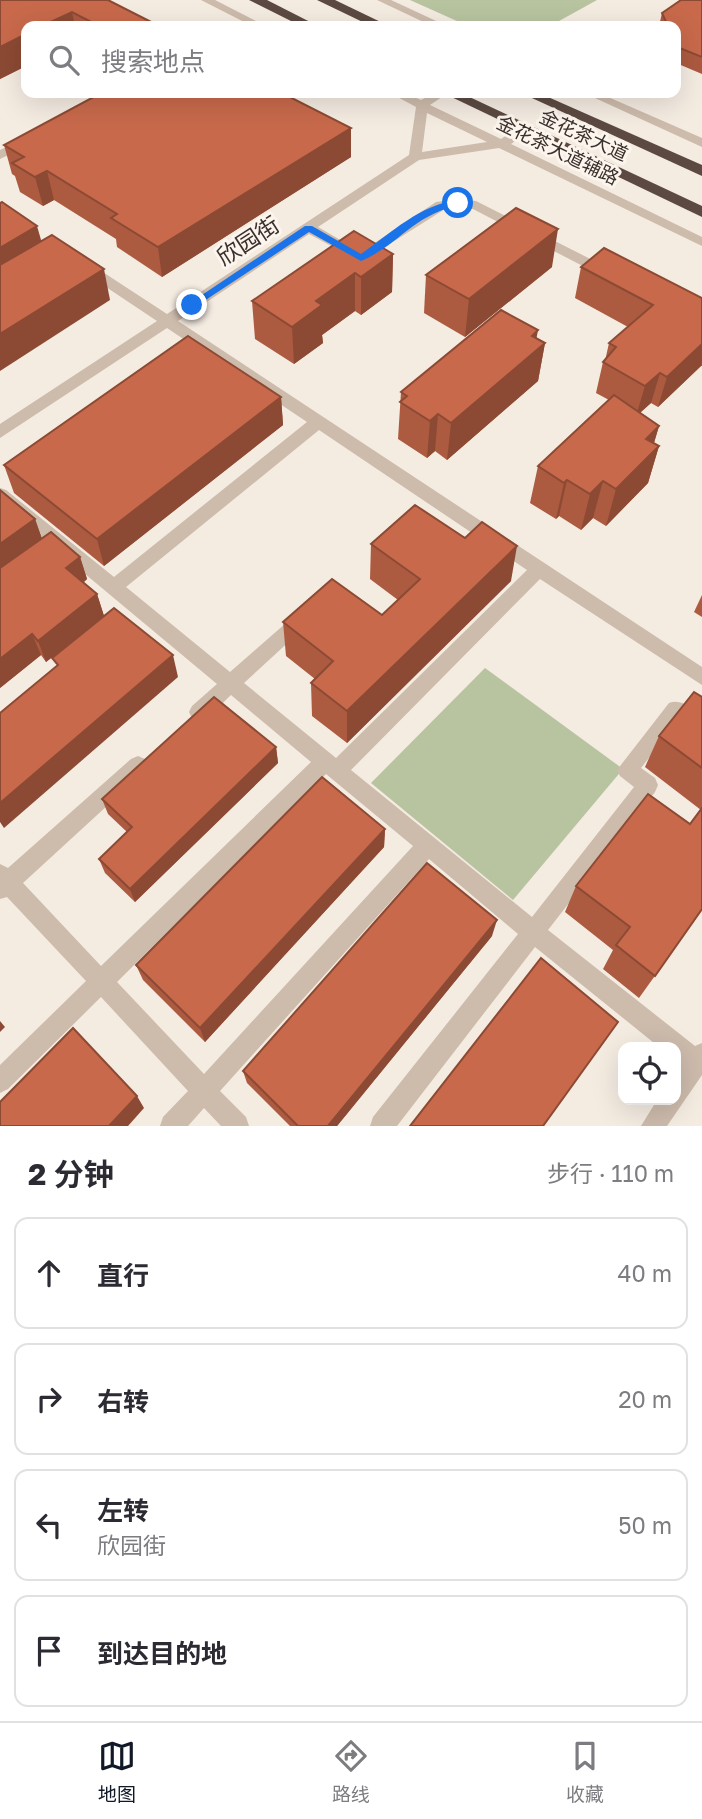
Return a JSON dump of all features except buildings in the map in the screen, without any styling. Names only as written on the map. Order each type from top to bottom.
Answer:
[{"type":"highway","points":[[256,0],[300,21]]},
{"type":"highway","points":[[324,0],[371,21]]},
{"type":"highway","name":"金花茶大道","points":[[461,98],[702,212]]},
{"type":"highway","name":"金花茶大道","points":[[539,98],[702,172]]},
{"type":"street","points":[[206,0],[250,21]]},
{"type":"street","points":[[382,0],[429,21]]},
{"type":"street","name":"金花茶大道辅路","points":[[407,98],[702,242]]},
{"type":"street","points":[[434,98],[422,105],[415,157],[502,145],[525,128]]},
{"type":"street","points":[[601,98],[702,143]]},
{"type":"street","points":[[0,155],[35,137]]},
{"type":"street","name":"欣园街","points":[[0,432],[415,157]]},
{"type":"street","points":[[309,228],[361,258],[441,205],[476,205],[619,279]]},
{"type":"street","points":[[77,262],[167,321],[199,350],[318,422],[702,677]]},
{"type":"street","points":[[114,587],[318,422]]},
{"type":"street","points":[[4,488],[59,543],[114,587],[130,609],[231,683],[533,932],[699,1059],[681,1086]]},
{"type":"street","points":[[39,557],[59,543]]},
{"type":"street","points":[[0,1082],[101,982],[539,569]]},
{"type":"street","points":[[180,729],[317,606]]},
{"type":"street","points":[[382,1126],[648,785],[627,770],[676,709],[702,727]]},
{"type":"street","points":[[149,756],[3,882],[237,1126]]},
{"type":"street","points":[[172,1126],[428,845]]},
{"type":"street","points":[[653,1126],[668,1105]]},
{"type":"green space","points":[[410,0],[597,0],[559,21],[457,21]]},
{"type":"green space","points":[[485,668],[623,769],[513,900],[371,783]]},
{"type":"route","points":[[192,305],[309,228],[361,258],[425,213],[441,205],[458,203]]}]
